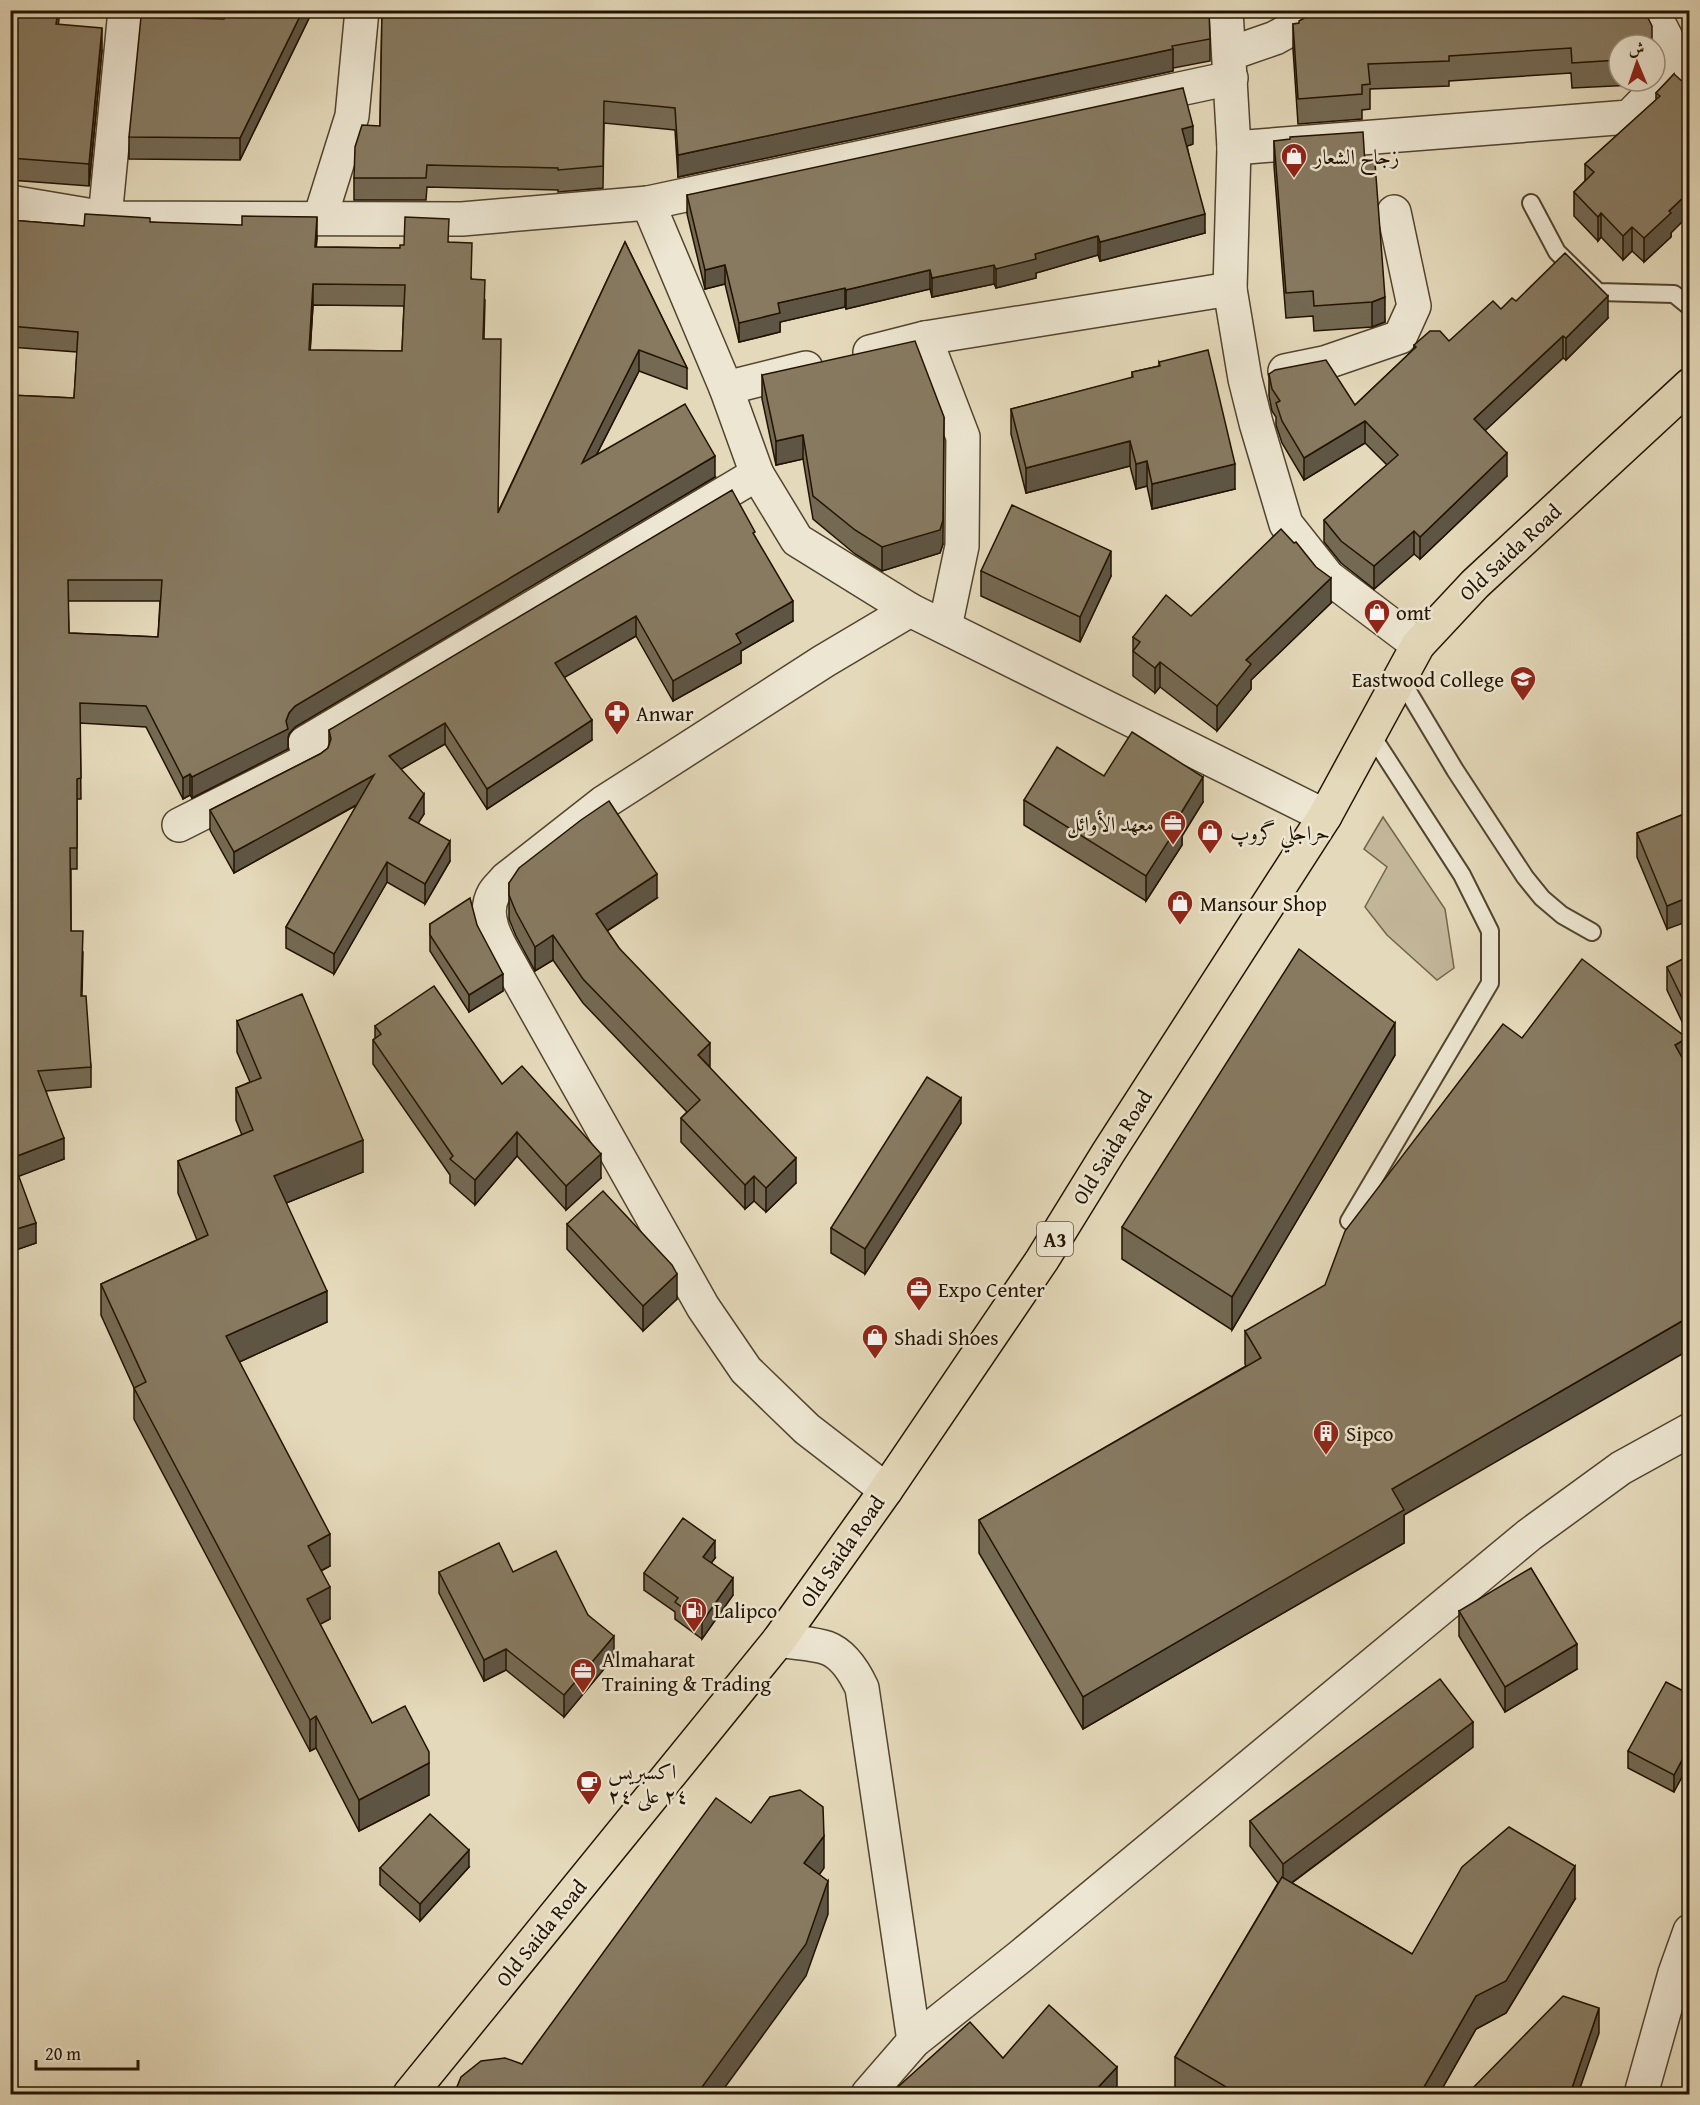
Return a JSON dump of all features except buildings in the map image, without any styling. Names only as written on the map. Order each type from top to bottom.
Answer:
[{"type":"highway","name":"Old Saida Road","points":[[410,2094],[779,1640],[886,1490],[1042,1260],[1324,816],[1418,645],[1475,584],[1689,385]]},
{"type":"street","points":[[105,218],[125,10]]},
{"type":"street","points":[[320,218],[352,116],[362,10]]},
{"type":"street","points":[[1226,10],[1234,148],[1230,289],[1245,379],[1286,524],[1328,577],[1418,645]]},
{"type":"street","points":[[10,202],[105,218],[462,219],[648,203],[1230,66],[1325,10]]},
{"type":"street","points":[[1234,148],[1629,117],[1680,65],[1652,10]]},
{"type":"street","points":[[648,203],[726,388],[757,474],[797,540],[910,610],[1324,816]]},
{"type":"street","points":[[1245,379],[1324,363],[1400,337],[1414,306],[1394,212]]},
{"type":"street","points":[[726,388],[925,339],[1230,289]]},
{"type":"street","points":[[925,339],[963,437],[962,546],[945,627]]},
{"type":"street","points":[[179,825],[312,758],[305,743],[757,474]]},
{"type":"street","points":[[886,1490],[807,1429],[746,1370],[703,1307],[515,973],[489,922],[490,905],[494,893],[506,879],[603,803],[824,661],[910,610]]},
{"type":"street","points":[[868,2094],[914,2041],[1021,1956],[1529,1535],[1621,1468],[1689,1430]]},
{"type":"street","points":[[779,1640],[828,1648],[849,1667],[862,1688],[914,2041]]},
{"type":"street","points":[[1641,2094],[1689,1931]]},
{"type":"lane","points":[[1531,203],[1557,252],[1598,292],[1674,294],[1689,307]]},
{"type":"lane","points":[[1400,678],[1455,770],[1525,877],[1542,898],[1562,915],[1592,932]]},
{"type":"lane","points":[[1349,1221],[1490,983],[1490,931],[1462,875],[1370,731]]},
{"type":"shaded area","points":[[1383,817],[1445,909],[1454,968],[1437,980],[1387,935],[1365,907],[1387,867],[1364,849]]},
{"type":"place","name":"زجاح الشعار","points":[[1294,179]]},
{"type":"place","name":"omt","points":[[1377,635]]},
{"type":"place","name":"Eastwood College","points":[[1523,702]]},
{"type":"place","name":"Anwar","points":[[617,736]]},
{"type":"place","name":"معهد الأوائل","points":[[1173,846]]},
{"type":"place","name":"حراجلي گروپ","points":[[1210,855]]},
{"type":"place","name":"Mansour Shop","points":[[1180,926]]},
{"type":"place","name":"Expo Center","points":[[919,1312]]},
{"type":"place","name":"Shadi Shoes","points":[[875,1360]]},
{"type":"place","name":"Sipco","points":[[1326,1456]]},
{"type":"place","name":"Lalipco","points":[[694,1633]]},
{"type":"place","name":"Almaharat Training & Trading","points":[[583,1694]]},
{"type":"place","name":"اكسبريس ٢٤ على ٢٤","points":[[589,1806]]}]
